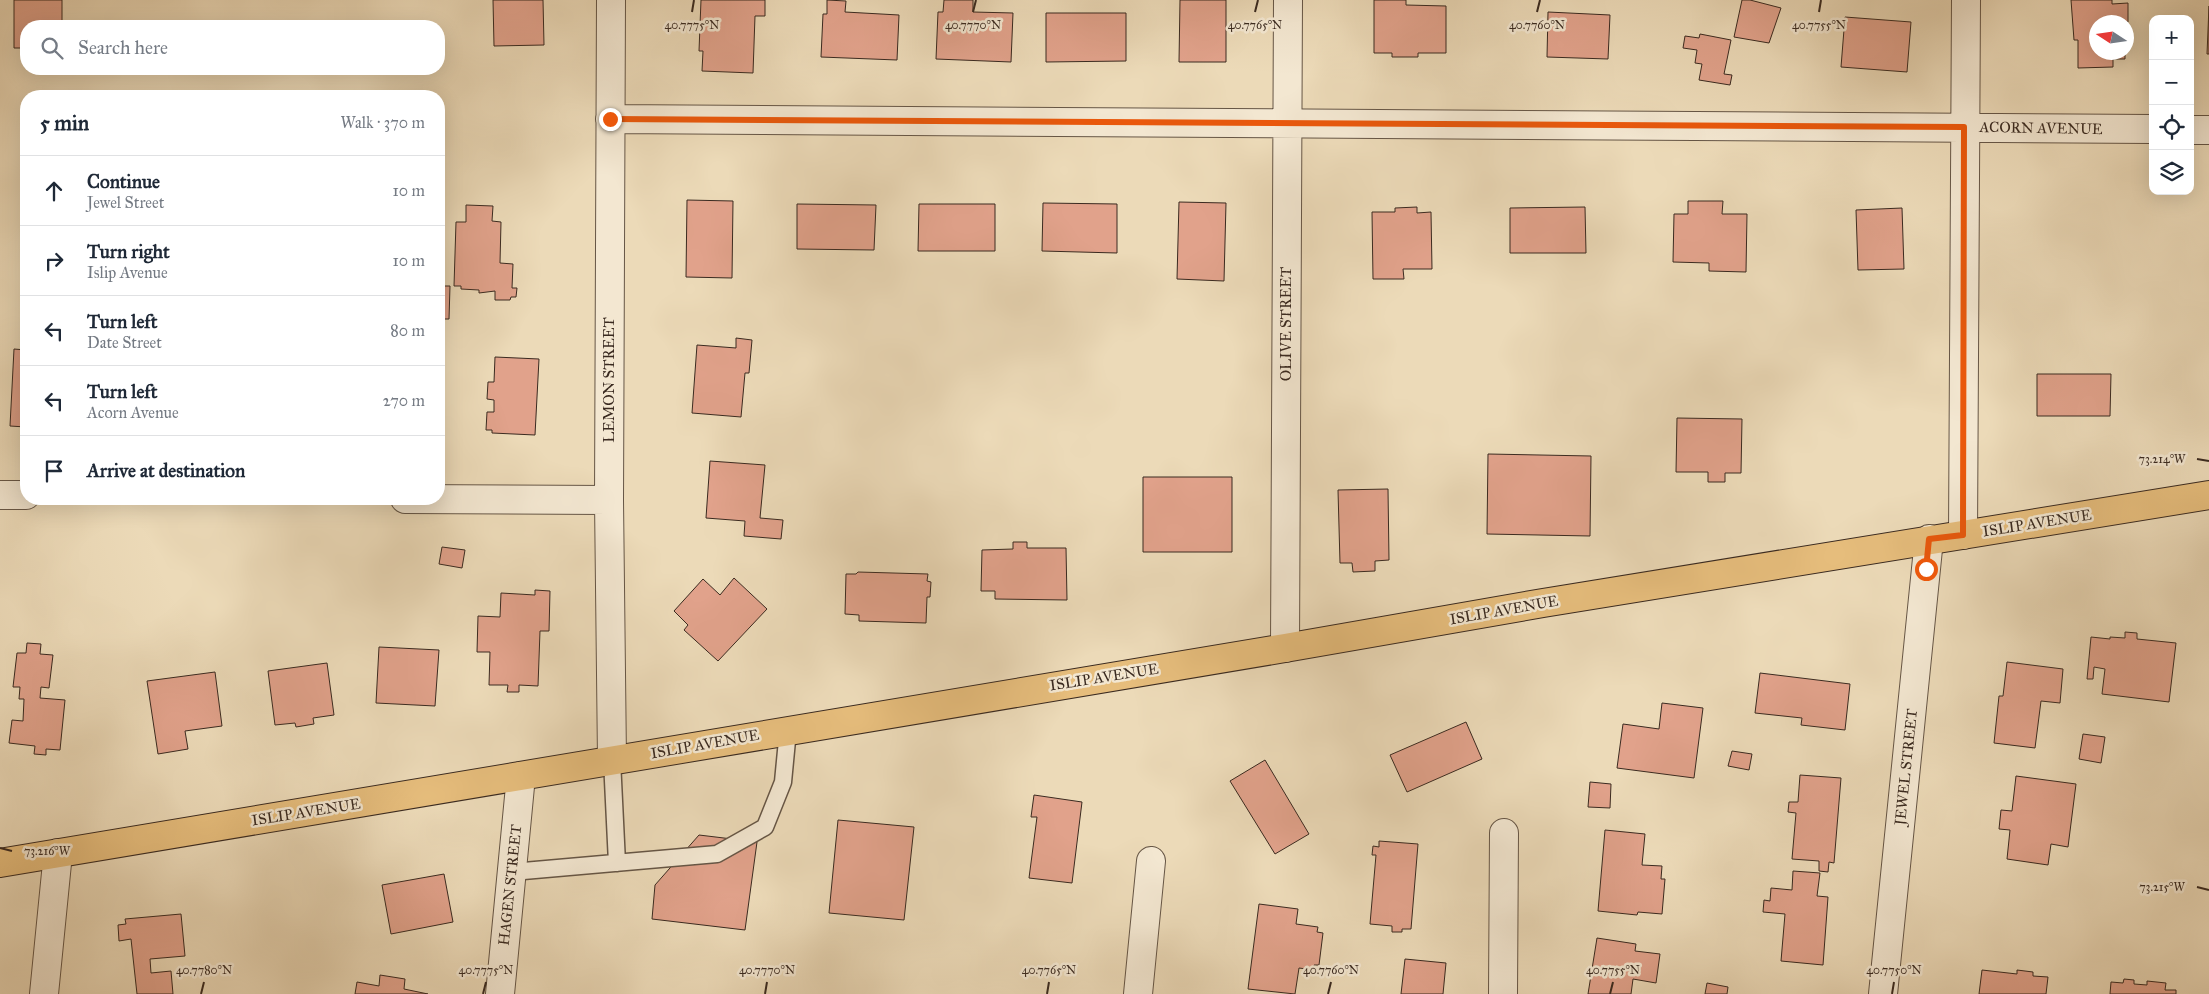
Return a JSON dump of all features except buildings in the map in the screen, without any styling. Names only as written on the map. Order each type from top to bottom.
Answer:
[{"type":"main road","name":"ISLIP AVENUE","points":[[0,863],[1285,648],[1543,603],[2209,495]]},
{"type":"street","name":"LEMON STREET","points":[[611,0],[609,500],[612,760]]},
{"type":"street","name":"OLIVE STREET","points":[[1285,648],[1288,0]]},
{"type":"street","points":[[1963,535],[1966,0]]},
{"type":"street","name":"ACORN AVENUE","points":[[610,119],[2149,129]]},
{"type":"street","points":[[2194,130],[2209,130]]},
{"type":"street","points":[[0,495],[20,496]]},
{"type":"street","points":[[445,499],[609,500]]},
{"type":"street","name":"JEWEL STREET","points":[[1883,994],[1929,539]]},
{"type":"street","name":"HAGEN STREET","points":[[500,994],[521,776]]},
{"type":"street","points":[[1503,994],[1504,833]]},
{"type":"street","points":[[44,994],[58,853]]},
{"type":"street","points":[[1138,994],[1151,862]]},
{"type":"lane","points":[[512,872],[717,854],[765,827],[783,782],[788,730]]},
{"type":"lane","points":[[612,760],[618,863]]},
{"type":"route","points":[[610,119],[1964,127],[1963,535],[1929,539],[1926,569]]}]
